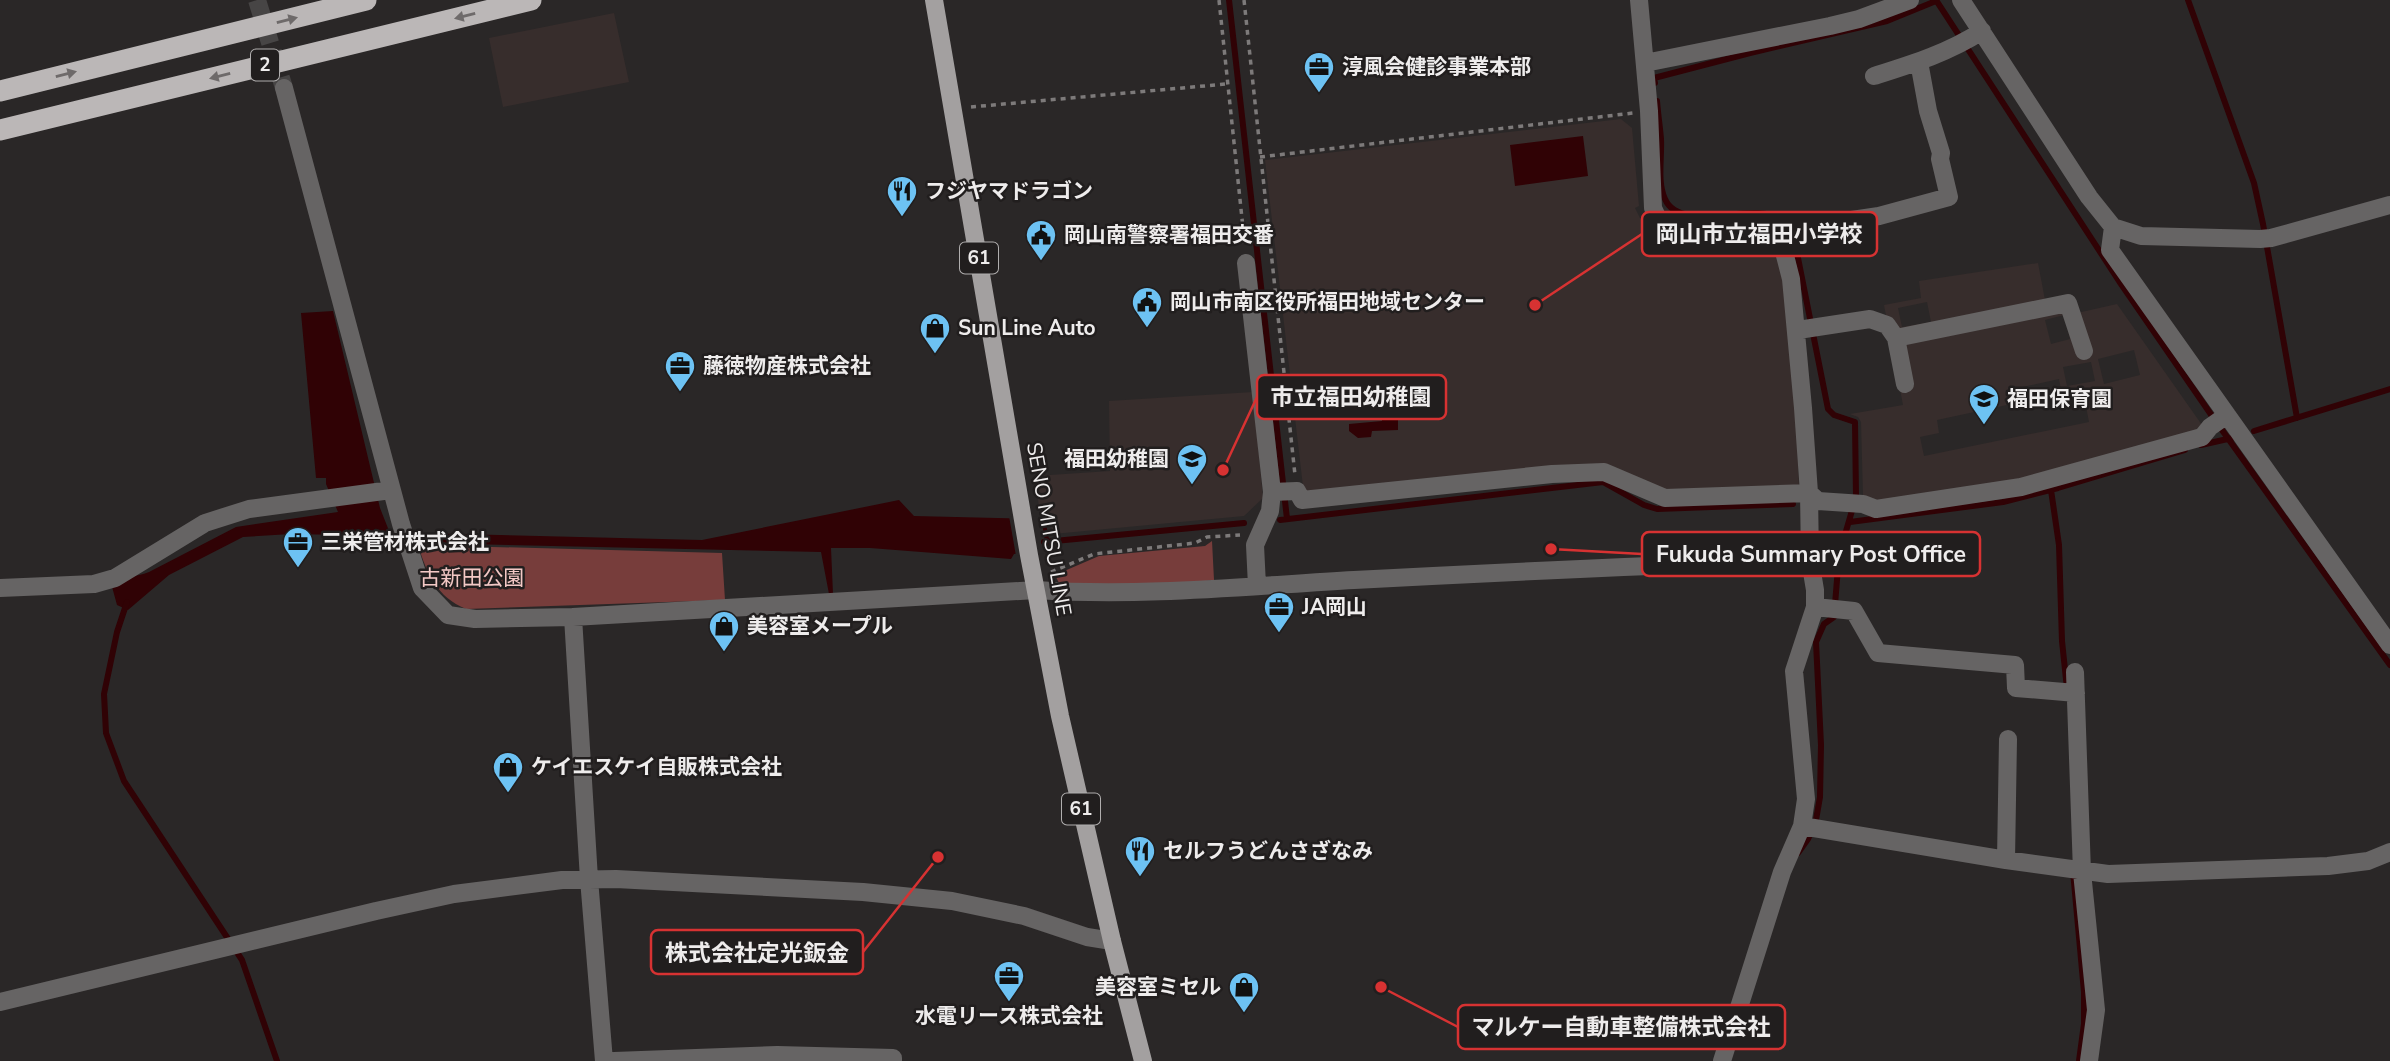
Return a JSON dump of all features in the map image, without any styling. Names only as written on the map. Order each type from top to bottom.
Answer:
[{"type":"highway","name":"2","points":[[0,91],[366,0]]},
{"type":"highway","name":"2","points":[[0,131],[531,0]]},
{"type":"main road","name":"SENO MITSU LINE","points":[[934,0],[1060,716],[1143,1061]]},
{"type":"street","points":[[1639,0],[1649,111],[1653,208],[1660,223],[1678,231],[1765,227],[1782,244],[1807,329],[1810,560],[1815,590],[1828,608],[1854,611],[1878,653],[2015,664],[2016,688],[2070,693]]},
{"type":"street","points":[[1645,62],[1830,26],[1859,19],[1910,0]]},
{"type":"street","points":[[1961,0],[1970,38],[2112,227],[2141,236],[2265,238],[2390,205]]},
{"type":"street","points":[[1874,76],[1919,62],[1970,38]]},
{"type":"street","points":[[1782,244],[1797,228],[1879,216],[1949,197],[1919,62]]},
{"type":"street","points":[[284,88],[401,524],[422,588],[448,615],[475,619],[573,617],[1036,590],[1172,592],[1613,566],[1810,560]]},
{"type":"street","points":[[2112,227],[2110,250],[2219,420],[2390,645]]},
{"type":"street","points":[[1247,262],[1285,492],[1270,511],[1255,545],[1256,586]]},
{"type":"street","points":[[1896,338],[2068,303],[2084,351]]},
{"type":"street","points":[[1807,329],[1870,319],[1887,325],[1896,338],[1905,384]]},
{"type":"street","points":[[1285,492],[1302,500],[1552,474],[1604,472],[1665,498],[1809,493],[1818,501],[1863,504],[1876,509],[2021,487],[2202,436],[2219,420]]},
{"type":"street","points":[[0,588],[94,584],[115,578],[205,523],[249,509],[391,490]]},
{"type":"street","points":[[1722,1061],[1782,872],[1810,828],[1794,671],[1828,608]]},
{"type":"street","points":[[573,617],[589,879],[604,1061]]},
{"type":"street","points":[[2075,672],[2070,693],[2076,871],[2096,1010],[2089,1061]]},
{"type":"street","points":[[2006,860],[2008,739]]},
{"type":"street","points":[[1810,828],[2076,871],[2138,873],[2328,866],[2368,860],[2390,852]]},
{"type":"street","points":[[0,1002],[454,894],[562,880],[863,892],[952,901],[1024,916],[1087,937],[1112,941]]},
{"type":"street","points":[[614,1061],[778,1055],[893,1058],[893,1061]]},
{"type":"path","points":[[1219,0],[1247,262]]},
{"type":"path","points":[[1244,0],[1260,157],[1285,492]]},
{"type":"path","points":[[952,109],[1226,84]]},
{"type":"path","points":[[1260,157],[1649,111]]},
{"type":"path","points":[[1048,574],[1094,554],[1195,543],[1207,537],[1260,533]]},
{"type":"shaded area","points":[[614,13],[629,82],[503,107],[489,38]]},
{"type":"shaded area","points":[[1621,119],[1632,128],[1639,206],[1635,208],[1648,234],[1655,233],[1676,240],[1750,237],[1763,239],[1779,255],[1793,342],[1799,487],[1658,491],[1608,464],[1304,495],[1265,160]]},
{"type":"shaded area","points":[[1583,136],[1588,176],[1515,186],[1510,145]]},
{"type":"shaded area","points":[[2038,263],[2045,300],[2071,295],[2077,313],[2117,304],[2202,425],[2196,431],[2014,483],[1872,503],[1863,496],[1861,422],[1858,417],[1850,414],[1903,405],[1884,305],[1921,298],[1919,281]],"holes":[[[1927,302],[1931,322],[1902,327],[1898,308]],[[2064,315],[2070,339],[2051,344],[2045,320]],[[2134,350],[2140,375],[2104,384],[2098,359]],[[2091,362],[2095,381],[2067,386],[2063,367]],[[2059,379],[2063,400],[2084,396],[2089,422],[1924,456],[1920,437],[1939,433],[1937,420],[2021,402],[2018,388]]]},
{"type":"shaded area","points":[[333,311],[380,508],[395,546],[343,535],[243,537],[169,575],[128,610],[117,605],[111,583],[149,572],[236,527],[338,512],[326,478],[316,478],[301,313]]},
{"type":"shaded area","points":[[1253,392],[1263,498],[1244,516],[1053,534],[1049,515],[1040,515],[1035,476],[1110,471],[1109,401]]},
{"type":"shaded area","points":[[1398,416],[1398,430],[1372,431],[1371,437],[1358,438],[1349,431],[1349,424],[1382,421],[1382,417]]},
{"type":"shaded area","points":[[899,500],[914,516],[1045,519],[1051,549],[1014,554],[1011,559],[870,548],[831,548],[833,594],[829,594],[821,552],[417,543],[414,533],[702,540]]},
{"type":"green space","points":[[1212,541],[1214,580],[1166,586],[1059,583],[1055,575],[1099,556],[1205,546]]},
{"type":"green space","name":"古新田公園","points":[[418,545],[722,553],[725,600],[466,609],[448,598],[434,583]]},
{"type":"pier","points":[[1009,516],[1041,517],[1047,553],[1016,556]]},
{"type":"waterway","points":[[1229,0],[1287,519]]},
{"type":"waterway","points":[[1936,0],[2121,284],[2390,665]]},
{"type":"waterway","points":[[2188,0],[2254,183],[2297,418]]},
{"type":"waterway","points":[[1655,83],[1654,78],[1887,21],[1936,1]]},
{"type":"waterway","points":[[1657,101],[1661,139],[1661,185],[1665,199],[1673,209],[1701,216],[1754,213],[1770,214],[1783,219]]},
{"type":"waterway","points":[[1797,253],[1828,409],[1834,415],[1855,422],[1856,497],[1839,555],[1834,617],[1824,624],[1816,642],[1821,745],[1820,797],[1816,820],[1798,853]]},
{"type":"waterway","points":[[2254,431],[2390,389]]},
{"type":"waterway","points":[[2201,445],[2232,438]]},
{"type":"waterway","points":[[1850,522],[2003,502],[2185,450]]},
{"type":"waterway","points":[[1280,520],[1603,482],[1644,505],[1657,509],[1793,504]]},
{"type":"waterway","points":[[2051,490],[2059,545],[2062,641],[2067,689]]},
{"type":"waterway","points":[[1044,542],[1244,523]]},
{"type":"waterway","points":[[127,602],[117,632],[104,694],[106,733],[124,781],[242,960],[277,1061]]},
{"type":"waterway","points":[[2073,871],[2084,992],[2084,1024],[2079,1061]]},
{"type":"tunnel","points":[[257,0],[284,88]]},
{"type":"place","name":"淳風会健診事業本部","points":[[1319,94]]},
{"type":"place","name":"フジヤマドラゴン","points":[[902,218]]},
{"type":"place","name":"岡山南警察署福田交番","points":[[1041,262]]},
{"type":"place","name":"岡山市立福田小学校","points":[[1535,305]]},
{"type":"place","name":"岡山市南区役所福田地域センター","points":[[1147,329]]},
{"type":"place","name":"Sun Line Auto","points":[[935,355]]},
{"type":"place","name":"藤徳物産株式会社","points":[[680,393]]},
{"type":"place","name":"福田保育園","points":[[1984,426]]},
{"type":"place","name":"市立福田幼稚園","points":[[1223,470]]},
{"type":"place","name":"福田幼稚園","points":[[1192,486]]},
{"type":"place","name":"Fukuda Summary Post Office","points":[[1551,549]]},
{"type":"place","name":"三栄管材株式会社","points":[[298,569]]},
{"type":"place","name":"JA岡山","points":[[1279,634]]},
{"type":"place","name":"美容室メープル","points":[[724,653]]},
{"type":"place","name":"ケイエスケイ自販株式会社","points":[[508,794]]},
{"type":"place","name":"株式会社定光鈑金","points":[[938,857]]},
{"type":"place","name":"セルフうどんさざなみ","points":[[1140,878]]},
{"type":"place","name":"マルケー自動車整備株式会社","points":[[1381,987]]},
{"type":"place","name":"水電リース株式会社","points":[[1009,1003]]},
{"type":"place","name":"美容室ミセル","points":[[1244,1014]]}]
